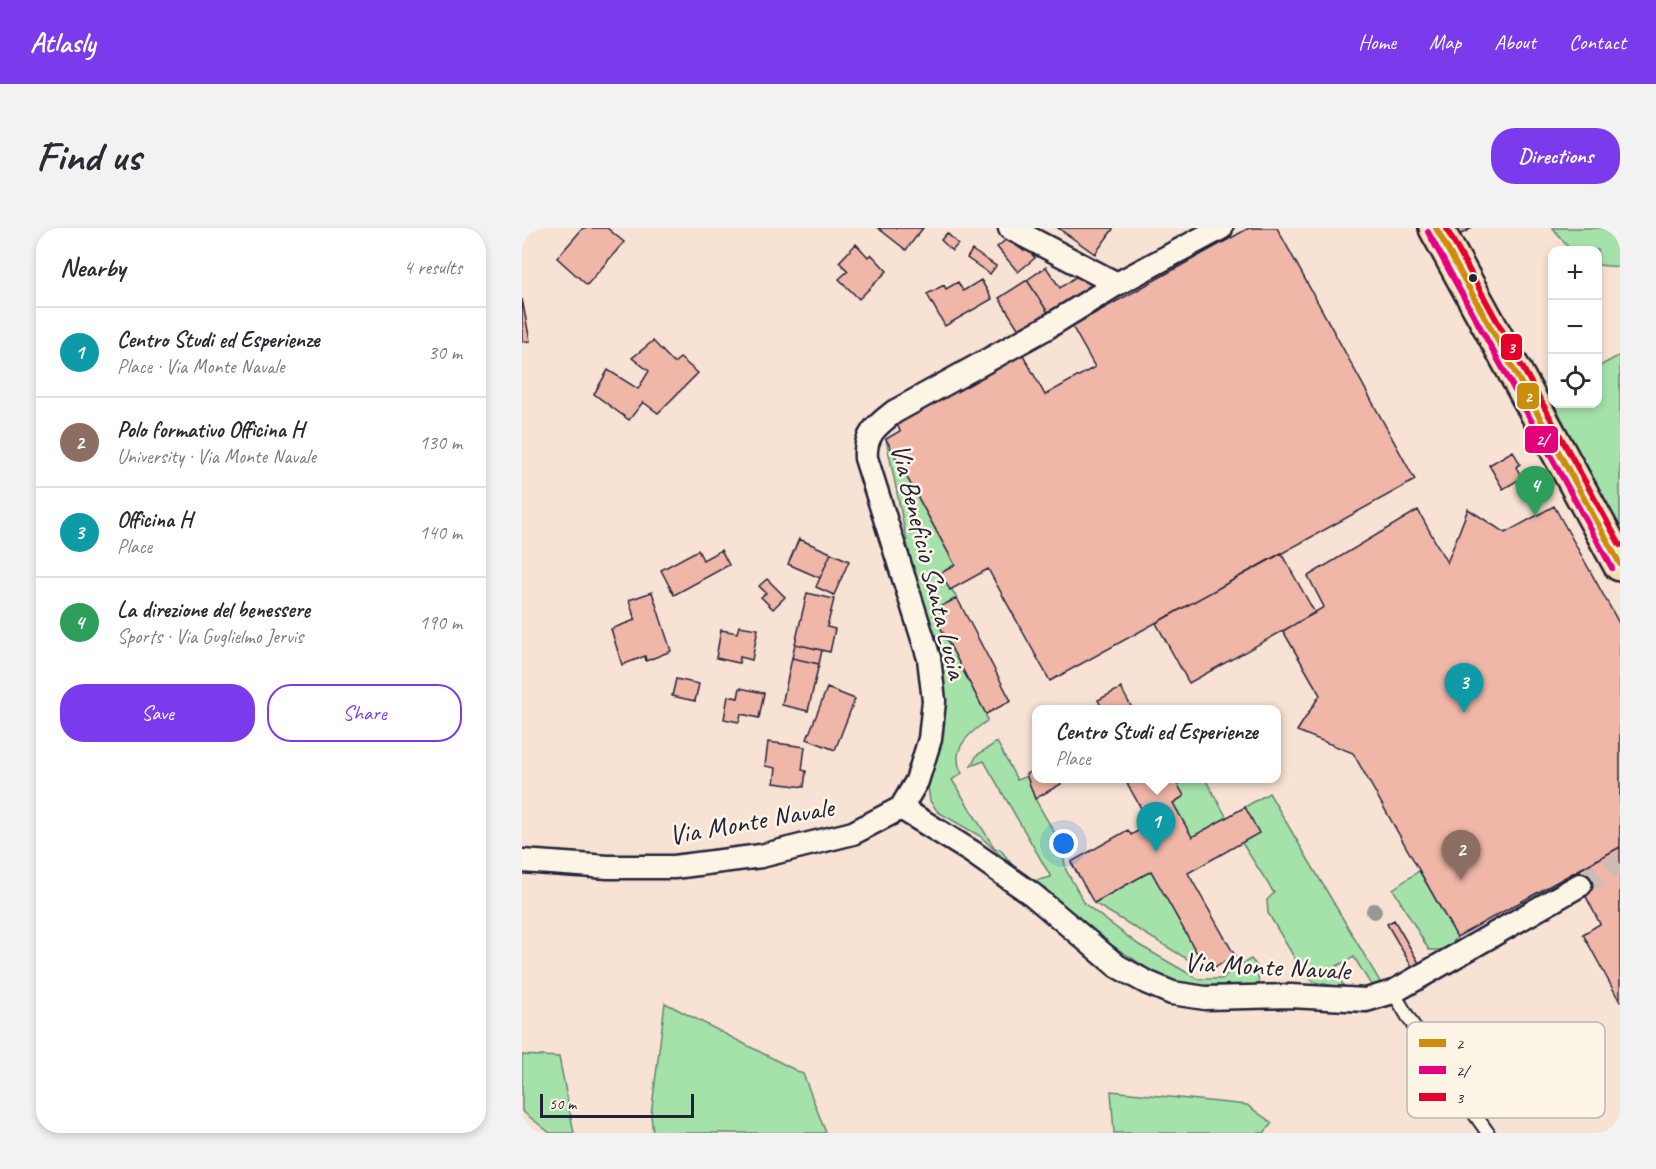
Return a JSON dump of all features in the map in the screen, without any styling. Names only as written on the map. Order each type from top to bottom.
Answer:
[{"type":"main road","points":[[1436,228],[1620,564]]},
{"type":"street","points":[[1010,228],[1117,284]]},
{"type":"street","name":"Via Beneficio Santa Lucia","points":[[901,808],[917,781],[930,739],[934,701],[929,658],[866,458],[867,440],[875,427],[894,412],[1046,328],[1117,284],[1221,228]]},
{"type":"street","name":"Via Monte Navale","points":[[522,861],[608,867],[674,867],[761,856],[853,833],[901,808],[972,852],[1033,895],[1117,966],[1172,993],[1205,998],[1290,996],[1366,1000],[1393,992],[1580,885]]},
{"type":"lane","points":[[1393,992],[1411,1022]]},
{"type":"lane","points":[[1477,1118],[1488,1133]]},
{"type":"green space","points":[[1553,228],[1620,228],[1620,267],[1602,265],[1602,246],[1567,246]]},
{"type":"green space","points":[[1620,355],[1620,528],[1556,408],[1602,408],[1602,365]]},
{"type":"green space","points":[[886,439],[955,565],[941,573],[957,598],[932,611],[986,714],[987,721],[968,737],[959,750],[959,765],[962,773],[952,780],[995,849],[1000,849],[1017,871],[980,836],[938,812],[930,801],[928,786],[936,656],[912,566]]},
{"type":"green space","points":[[997,742],[1017,780],[1027,776],[1035,799],[1061,844],[1066,870],[1085,904],[1139,945],[1198,979],[1224,979],[1232,970],[1251,959],[1257,966],[1259,985],[1192,988],[1178,985],[1156,974],[1113,946],[1034,881],[1051,877],[984,761],[971,766],[977,755]]},
{"type":"green space","points":[[1176,783],[1207,783],[1227,818],[1192,837],[1173,803],[1184,796]]},
{"type":"green space","points":[[1269,793],[1382,985],[1373,988],[1354,957],[1333,968],[1345,988],[1314,982],[1304,974],[1268,913],[1267,900],[1274,893],[1242,843],[1245,807]]},
{"type":"green space","points":[[1151,871],[1207,971],[1094,903]]},
{"type":"green space","points":[[1419,871],[1457,937],[1447,950],[1429,950],[1393,889]]},
{"type":"green space","points":[[665,1003],[803,1074],[826,1133],[653,1133],[651,1115]]},
{"type":"green space","points":[[522,1055],[559,1057],[574,1133],[550,1133],[522,1111]]},
{"type":"green space","points":[[1111,1091],[1247,1105],[1272,1123],[1264,1133],[1114,1133]]},
{"type":"building","points":[[583,228],[607,228],[624,242],[587,285],[557,258]]},
{"type":"building","points":[[878,228],[923,228],[906,250]]},
{"type":"building","points":[[1058,228],[1112,228],[1113,229],[1095,254]]},
{"type":"building","points":[[1249,228],[1277,228],[1415,480],[1050,681],[988,569],[950,590],[941,573],[955,565],[886,439],[900,431],[896,422],[1022,353],[1045,395],[1095,367],[1072,326]]},
{"type":"building","points":[[1446,228],[1472,228],[1452,239]]},
{"type":"building","points":[[947,233],[958,244],[952,251],[941,240]]},
{"type":"building","points":[[1007,239],[1024,251],[1027,248],[1035,258],[1018,272],[997,247]]},
{"type":"building","points":[[856,244],[868,257],[871,254],[887,271],[859,299],[839,279],[848,271],[839,262]]},
{"type":"building","points":[[972,250],[996,266],[990,274],[967,258]]},
{"type":"building","points":[[1046,267],[1060,288],[1084,271],[1093,285],[1049,314],[1027,280]]},
{"type":"building","points":[[981,280],[992,299],[945,326],[927,294],[944,285],[946,289],[958,282],[963,291]]},
{"type":"building","points":[[1027,280],[1049,314],[1021,333],[999,298]]},
{"type":"building","points":[[522,299],[530,341],[522,342]]},
{"type":"building","points":[[653,341],[674,363],[680,358],[698,373],[658,413],[643,402],[629,420],[594,394],[608,370],[638,389],[649,371],[632,358]]},
{"type":"building","points":[[1513,451],[1520,464],[1516,467],[1522,478],[1503,489],[1489,465]]},
{"type":"building","points":[[1554,506],[1620,625],[1620,847],[1457,937],[1353,753],[1297,731],[1320,695],[1283,631],[1324,607],[1308,576],[1418,510],[1447,563],[1468,509],[1505,533]]},
{"type":"building","points":[[799,539],[831,553],[820,578],[788,564]]},
{"type":"building","points":[[698,550],[703,560],[721,550],[729,565],[674,595],[661,570]]},
{"type":"building","points":[[831,553],[849,561],[834,595],[816,587]]},
{"type":"building","points":[[1281,553],[1315,613],[1189,683],[1156,623]]},
{"type":"building","points":[[767,579],[785,597],[773,609],[761,597],[766,593],[759,586]]},
{"type":"building","points":[[652,592],[671,651],[646,661],[645,656],[622,665],[611,629],[635,620],[629,600]]},
{"type":"building","points":[[807,593],[834,599],[827,627],[835,629],[830,652],[795,644]]},
{"type":"building","points":[[957,598],[1011,701],[986,714],[932,611]]},
{"type":"building","points":[[739,626],[758,629],[752,660],[740,657],[739,663],[716,658],[721,630],[737,633]]},
{"type":"building","points":[[795,644],[822,650],[819,664],[792,658]]},
{"type":"building","points":[[792,658],[819,664],[808,711],[782,705]]},
{"type":"building","points":[[676,679],[699,684],[695,701],[672,696]]},
{"type":"building","points":[[740,688],[764,693],[759,718],[741,714],[739,722],[724,719],[728,696],[738,698]]},
{"type":"building","points":[[827,688],[855,699],[835,750],[807,739]]},
{"type":"building","points":[[1121,688],[1130,705],[1100,705],[1098,700]]},
{"type":"building","points":[[768,742],[805,747],[802,770],[806,771],[804,787],[774,783],[776,768],[765,766]]},
{"type":"building","points":[[1032,771],[1032,783],[1061,784],[1035,799],[1026,774]]},
{"type":"building","points":[[1127,783],[1177,783],[1184,796],[1173,803],[1192,837],[1245,807],[1259,833],[1188,873],[1235,956],[1207,971],[1151,871],[1094,903],[1071,862],[1128,830],[1131,835],[1150,824]]},
{"type":"building","points":[[1620,847],[1620,1002],[1583,934],[1600,924],[1574,873]]},
{"type":"building","points":[[1394,920],[1419,963],[1412,967],[1387,924]]},
{"type":"tunnel","points":[[1580,885],[1620,863]]},
{"type":"transit line","name":"2","points":[[1436,228],[1620,564]]},
{"type":"transit line","name":"3","points":[[1446,228],[1620,545]]},
{"type":"transit line","name":"2/","points":[[1428,232],[1612,568]]},
{"type":"place","name":"La direzione del benessere","points":[[1535,516]]},
{"type":"place","name":"Officina H","points":[[1464,713]]},
{"type":"place","name":"Centro Studi ed Esperienze","points":[[1156,852]]},
{"type":"place","name":"Polo formativo Officina H","points":[[1461,880]]}]
